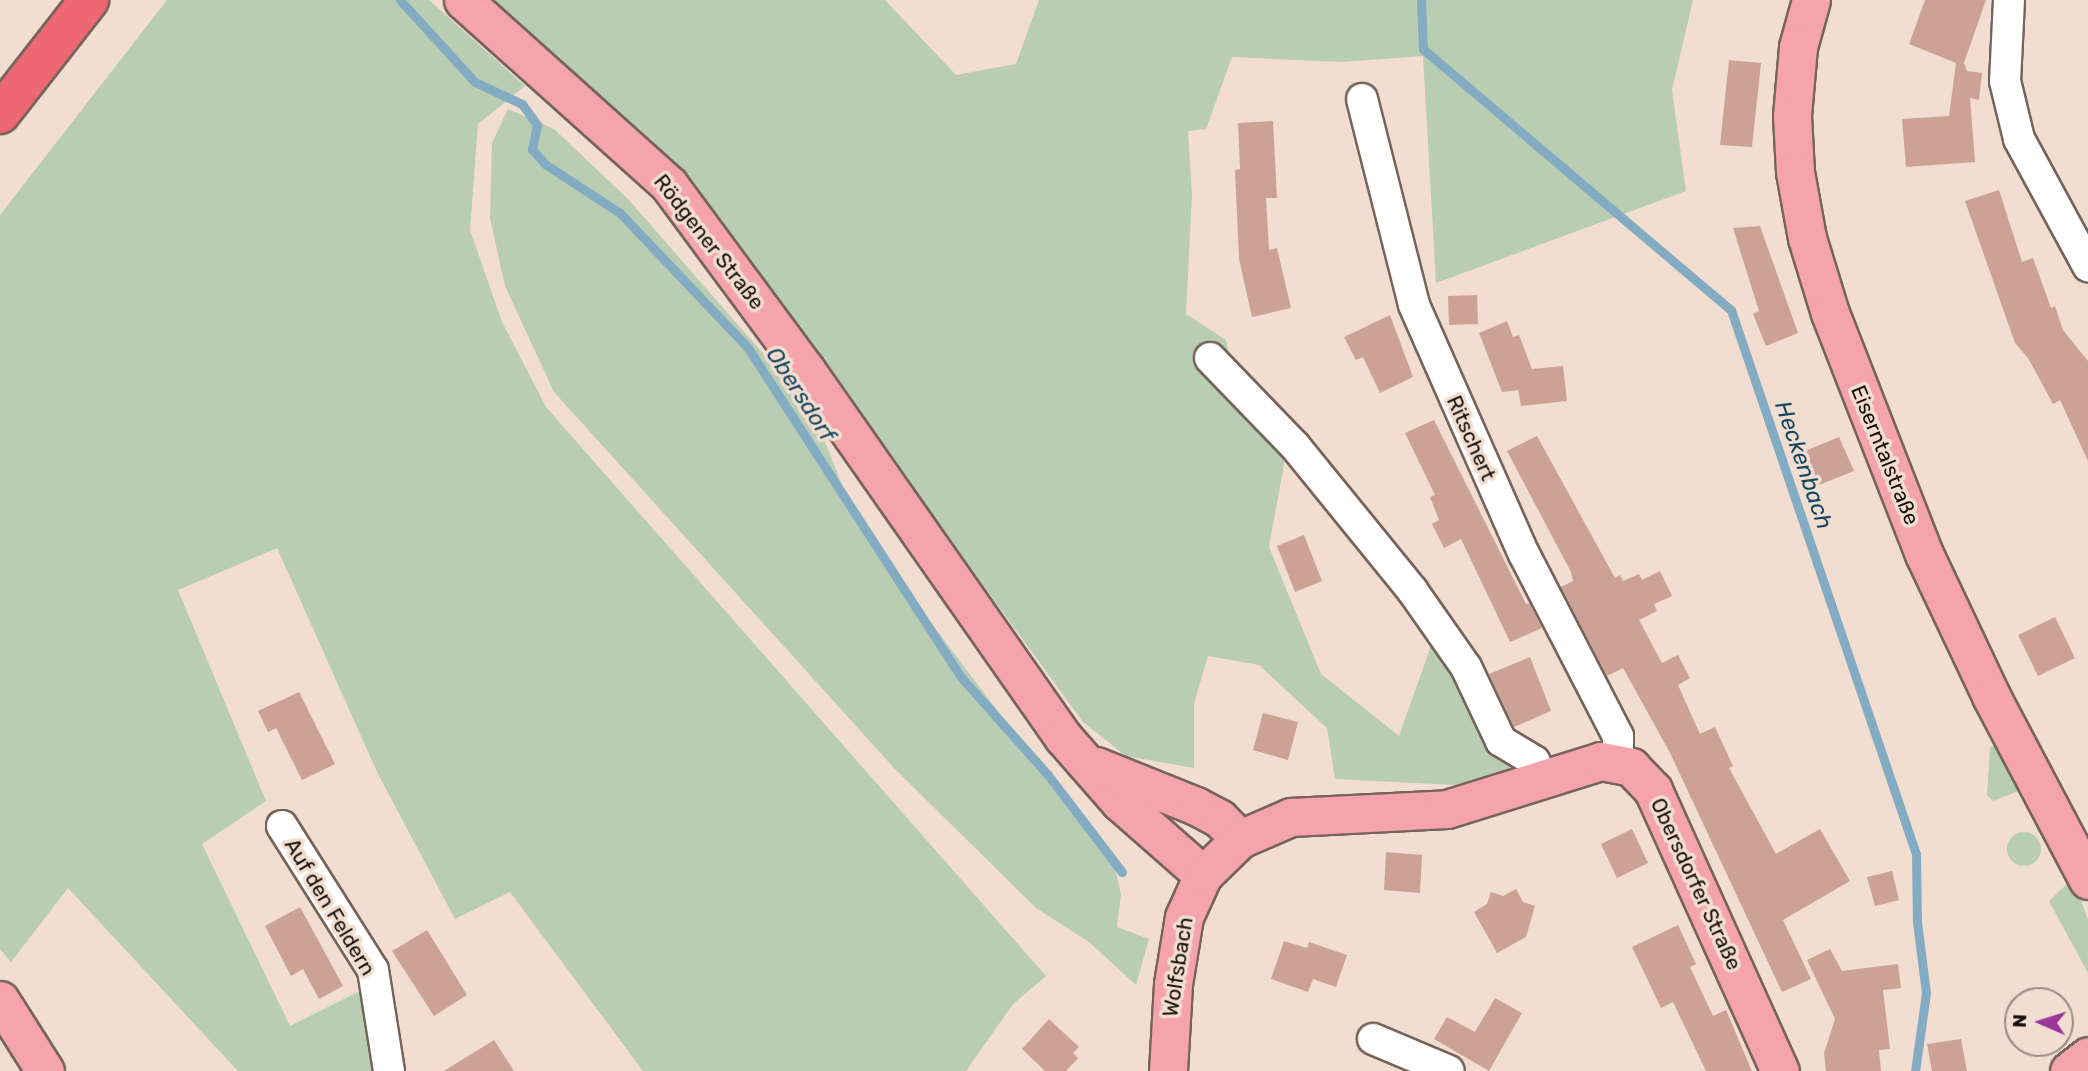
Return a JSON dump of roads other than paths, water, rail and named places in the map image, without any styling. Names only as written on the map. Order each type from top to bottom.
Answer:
[{"type":"highway","points":[[0,114],[89,0]]},
{"type":"main road","name":"Rödgener Straße","points":[[463,0],[669,185],[814,381],[1063,737],[1120,802],[1203,876]]},
{"type":"main road","name":"Eiserntalstraße","points":[[1811,0],[1798,47],[1792,116],[1795,172],[1807,238],[1830,313],[1924,554],[1991,696],[2088,880]]},
{"type":"main road","name":"Rödgener Straße","points":[[1084,760],[1196,806],[1220,820],[1240,839]]},
{"type":"main road","points":[[1240,839],[1290,817],[1447,809],[1601,761],[1618,762]]},
{"type":"main road","name":"Obersdorfer Straße","points":[[1618,762],[1632,767],[1653,790],[1780,1071]]},
{"type":"main road","name":"Wolfsbach","points":[[1168,1071],[1177,953],[1184,917],[1203,876],[1240,839]]},
{"type":"main road","points":[[0,1000],[44,1071]]},
{"type":"main road","points":[[2069,1071],[2088,1056]]},
{"type":"street","points":[[2009,0],[2005,81],[2019,139],[2088,266]]},
{"type":"street","name":"Ritschert","points":[[1362,99],[1414,305],[1524,555],[1618,736],[1618,762]]},
{"type":"street","points":[[1210,358],[1295,446],[1412,590],[1466,667],[1501,741],[1534,761],[1544,780]]},
{"type":"street","name":"Auf den Feldern","points":[[282,826],[373,970],[389,1071]]},
{"type":"street","points":[[1373,1039],[1449,1071]]},
{"type":"waterway","name":"Obersdorf","points":[[400,0],[475,82],[522,104],[537,125],[532,149],[545,164],[620,213],[748,348],[961,677],[1048,775],[1122,872]]},
{"type":"waterway","name":"Heckenbach","points":[[1421,0],[1423,49],[1731,310],[1916,854],[1917,922],[1926,993],[1915,1071]]}]
